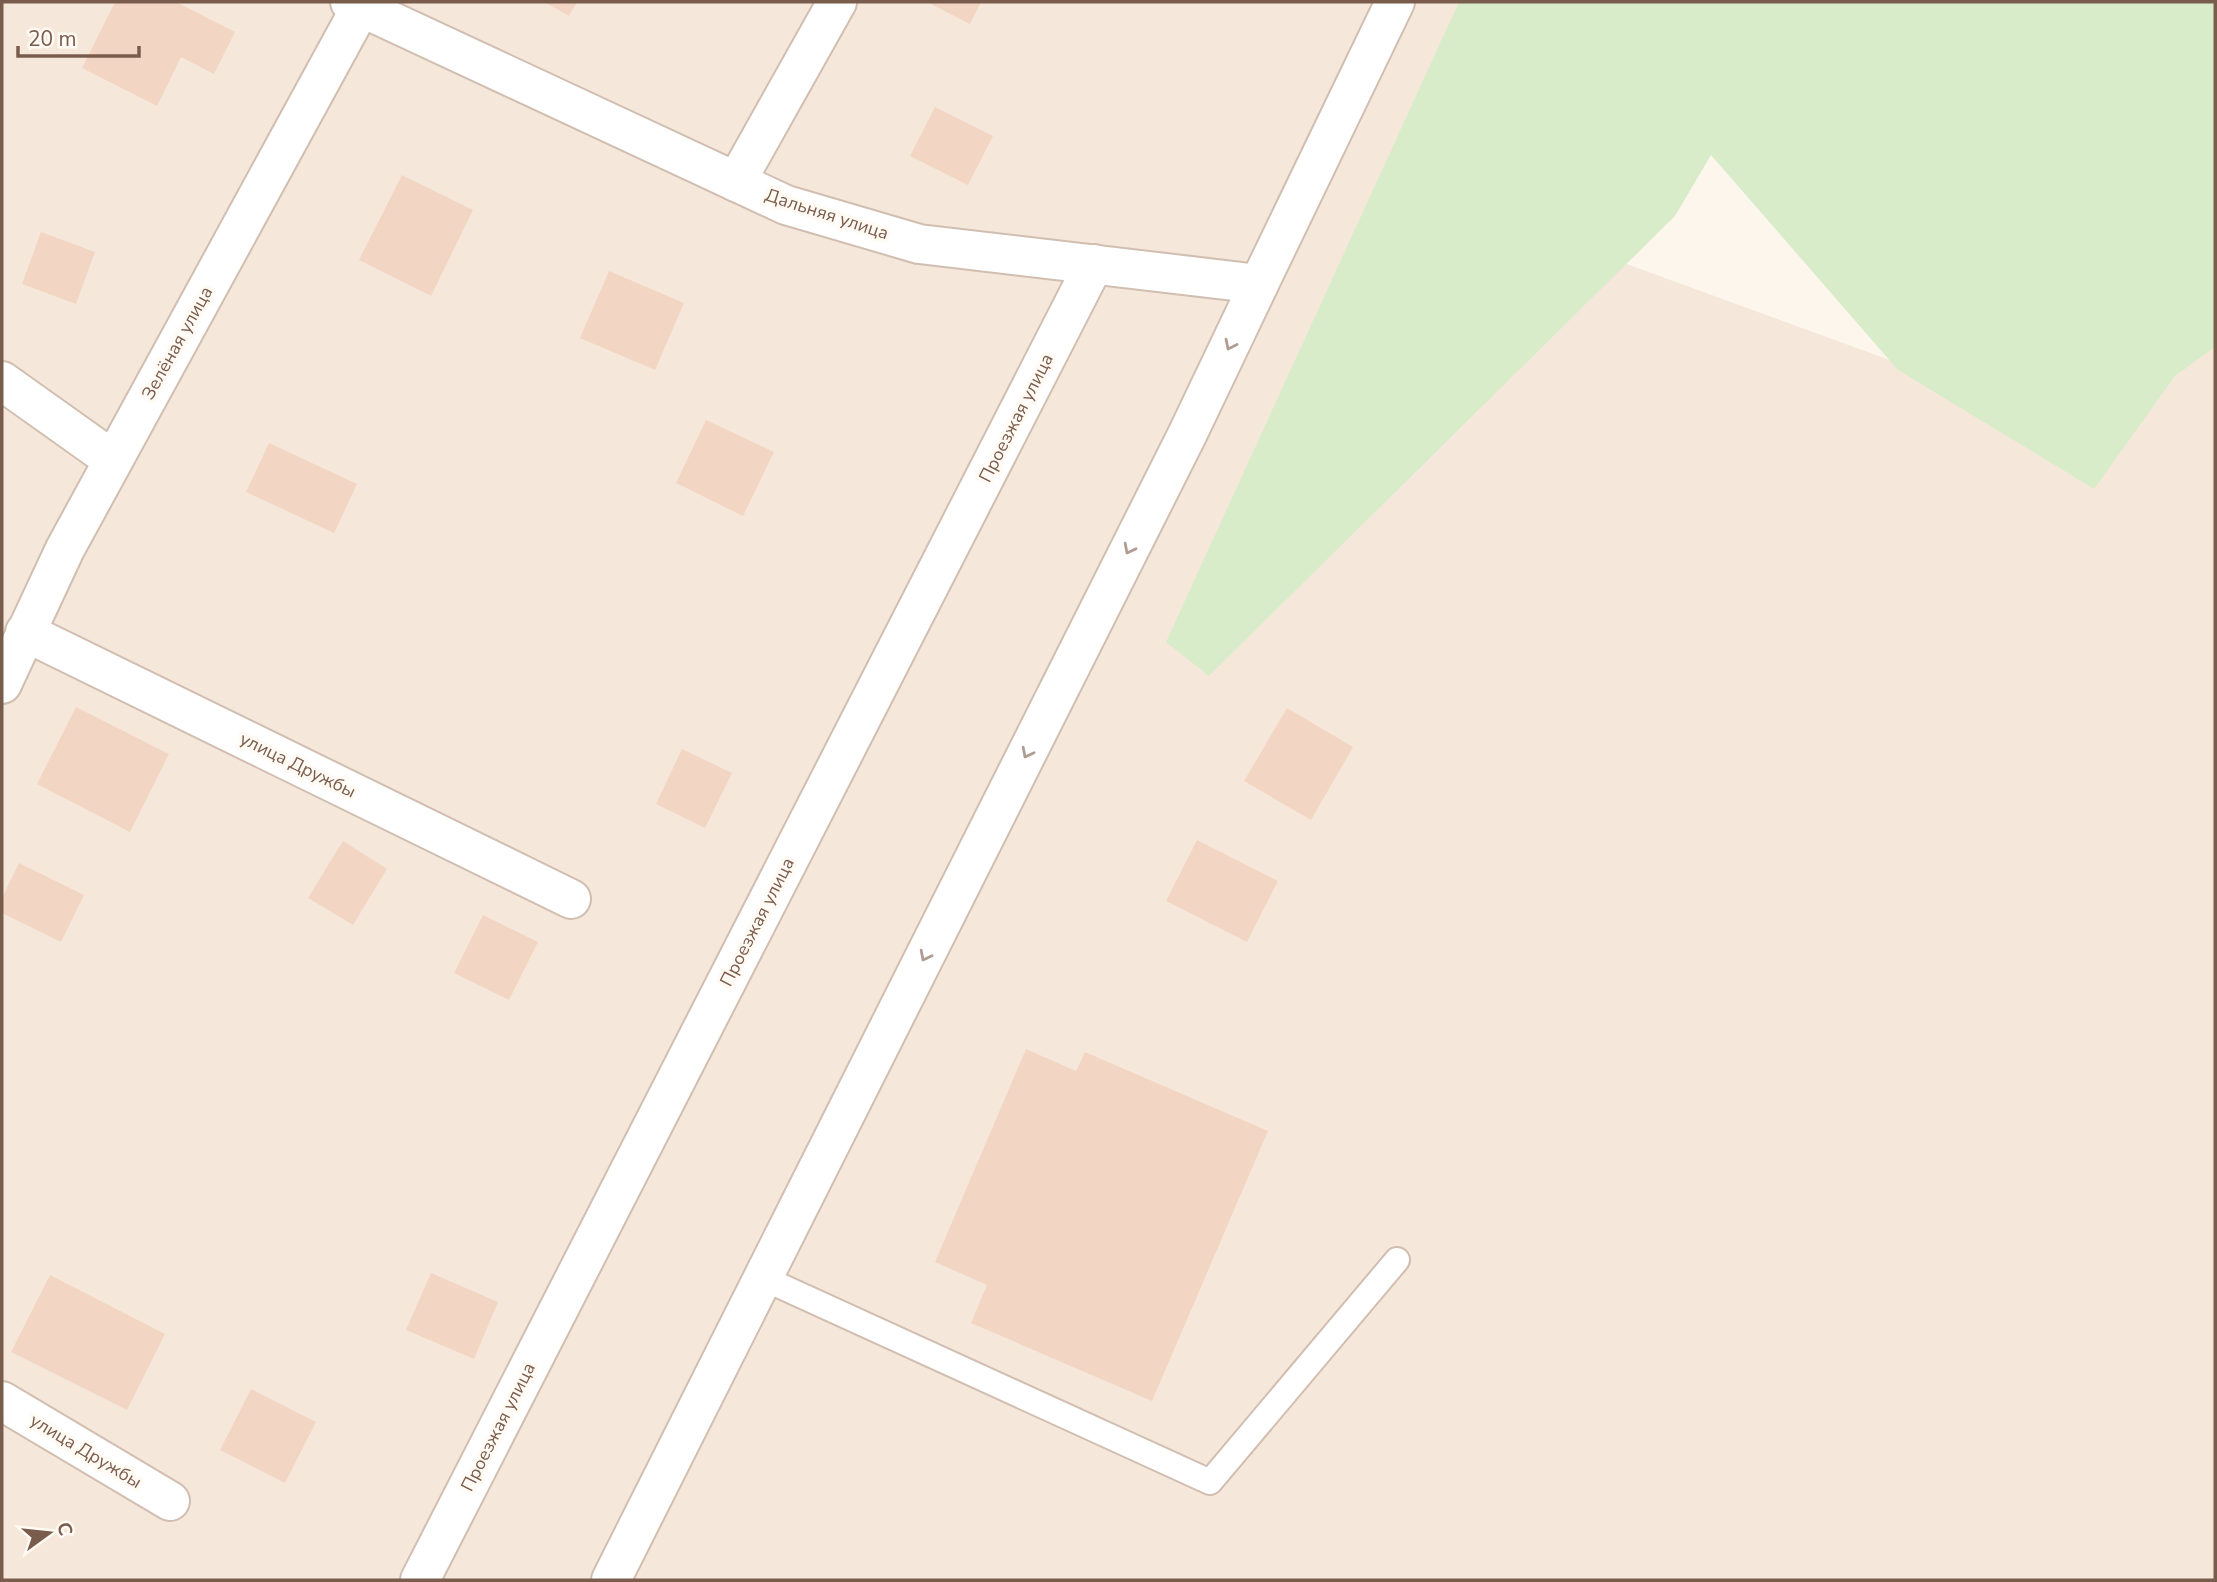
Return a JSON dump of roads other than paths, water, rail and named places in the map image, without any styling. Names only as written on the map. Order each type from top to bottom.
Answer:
[{"type":"street","points":[[736,181],[837,2]]},
{"type":"street","points":[[611,1580],[1187,435],[1395,2]]},
{"type":"street","name":"Дальняя улица","points":[[355,5],[786,205],[919,244],[1259,284]]},
{"type":"street","name":"Зелёная улица","points":[[2,684],[65,549],[355,5]]},
{"type":"street","name":"Проезжая улица","points":[[420,1580],[1094,264]]},
{"type":"street","points":[[2,381],[113,460]]},
{"type":"street","name":"улица Дружбы","points":[[25,632],[570,899]]},
{"type":"street","name":"улица Дружбы","points":[[2,1401],[170,1501]]},
{"type":"lane","points":[[763,1278],[1210,1482],[1397,1260]]}]
